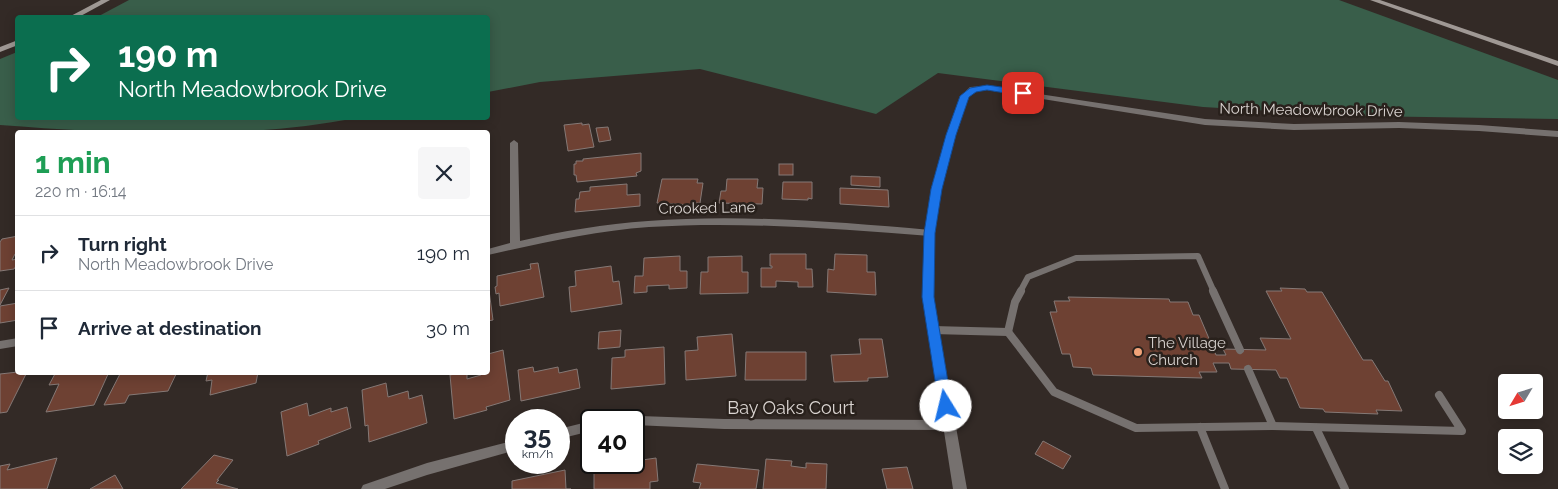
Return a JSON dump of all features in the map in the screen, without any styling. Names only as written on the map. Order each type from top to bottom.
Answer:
[{"type":"main road","points":[[76,15],[107,0]]},
{"type":"main road","points":[[1373,0],[1558,64]]},
{"type":"main road","points":[[0,50],[15,43]]},
{"type":"street","name":"North Meadowbrook Drive","points":[[930,233],[936,189],[951,135],[965,96],[976,89],[987,88],[1205,122],[1294,127],[1398,126],[1479,128],[1558,134]]},
{"type":"street","points":[[514,143],[515,246]]},
{"type":"street","name":"Crooked Lane","points":[[490,252],[592,231],[648,224],[772,222],[834,224],[930,233]]},
{"type":"street","points":[[930,233],[928,297],[960,489]]},
{"type":"street","points":[[0,345],[15,342]]},
{"type":"street","name":"Bay Oaks Court","points":[[645,420],[724,424],[949,425]]},
{"type":"street","points":[[368,489],[427,469],[505,448]]},
{"type":"lane","points":[[1008,332],[1015,302],[1028,277],[1076,258],[1198,256],[1240,350]]},
{"type":"lane","points":[[933,330],[1008,332]]},
{"type":"lane","points":[[1008,332],[1054,392],[1136,428],[1273,426],[1462,432],[1439,395]]},
{"type":"lane","points":[[1248,370],[1273,426]]},
{"type":"lane","points":[[1200,427],[1225,489]]},
{"type":"lane","points":[[1316,428],[1345,489]]},
{"type":"green space","points":[[129,0],[1339,0],[1558,80],[1558,119],[1359,116],[1203,107],[938,73],[876,114],[700,69],[540,82],[490,92],[490,15],[101,15]]},
{"type":"green space","points":[[15,53],[15,120],[344,120],[268,130],[74,130],[0,125],[0,59]]},
{"type":"building","points":[[582,123],[582,125],[589,124],[594,147],[568,151],[564,125]]},
{"type":"building","points":[[608,127],[611,140],[599,142],[596,128]]},
{"type":"building","points":[[641,153],[641,171],[636,173],[637,176],[577,182],[576,175],[574,175],[574,164],[576,164],[576,161]]},
{"type":"building","points":[[779,164],[793,164],[793,175],[779,175]]},
{"type":"building","points":[[851,176],[880,177],[880,187],[851,185]]},
{"type":"building","points":[[662,179],[698,179],[697,183],[703,183],[700,203],[693,203],[693,205],[657,203]]},
{"type":"building","points":[[727,179],[758,179],[757,188],[763,188],[762,204],[719,203],[721,191],[726,191]]},
{"type":"building","points":[[783,182],[812,182],[812,199],[782,199]]},
{"type":"building","points":[[627,184],[627,195],[640,194],[640,206],[575,212],[576,199],[579,199],[580,192],[590,191],[590,187]]},
{"type":"building","points":[[840,188],[888,190],[889,207],[840,204]]},
{"type":"building","points":[[15,237],[15,254],[12,260],[15,260],[14,269],[0,271],[0,242],[2,239]]},
{"type":"building","points":[[770,254],[806,254],[806,269],[812,269],[813,287],[798,287],[798,282],[776,281],[776,287],[761,287],[761,268],[772,268],[770,266]]},
{"type":"building","points":[[835,254],[867,255],[867,272],[875,272],[876,295],[827,292],[828,269],[834,270]]},
{"type":"building","points":[[680,256],[680,271],[687,271],[687,288],[669,289],[669,285],[647,286],[647,292],[634,293],[635,276],[643,276],[644,258]]},
{"type":"building","points":[[742,256],[742,272],[748,272],[748,293],[700,294],[701,272],[708,272],[708,257]]},
{"type":"building","points":[[538,263],[544,297],[500,306],[499,293],[496,294],[495,287],[497,286],[497,276],[531,269],[530,264]]},
{"type":"building","points":[[611,266],[613,282],[619,281],[622,304],[571,312],[569,287],[576,286],[575,271]]},
{"type":"building","points":[[9,288],[0,305],[0,290]]},
{"type":"building","name":"The Village Church","points":[[1280,288],[1322,292],[1363,360],[1372,360],[1385,381],[1388,381],[1402,411],[1376,410],[1378,414],[1325,412],[1323,409],[1300,408],[1287,378],[1280,378],[1276,370],[1231,369],[1229,363],[1213,363],[1217,372],[1199,372],[1202,378],[1093,375],[1091,368],[1073,367],[1070,354],[1062,354],[1050,312],[1057,312],[1054,301],[1070,301],[1068,297],[1169,299],[1170,302],[1188,302],[1193,315],[1199,315],[1216,355],[1226,355],[1223,349],[1266,350],[1260,338],[1291,339],[1266,291],[1282,291]]},
{"type":"building","points":[[490,298],[493,320],[490,321]]},
{"type":"building","points":[[15,304],[15,320],[0,323],[0,306]]},
{"type":"building","points":[[621,330],[620,347],[598,349],[599,332]]},
{"type":"building","points":[[732,334],[736,376],[686,380],[685,351],[698,350],[697,337]]},
{"type":"building","points":[[859,339],[882,339],[888,377],[868,378],[868,381],[834,382],[831,355],[861,354]]},
{"type":"building","points":[[664,347],[665,384],[611,389],[612,358],[625,357],[625,350]]},
{"type":"building","points":[[503,350],[510,400],[486,407],[487,410],[454,419],[450,375],[467,375],[467,379],[481,375],[490,375],[490,353]]},
{"type":"building","points":[[746,352],[806,352],[806,380],[745,380]]},
{"type":"building","points":[[533,367],[534,372],[558,367],[559,373],[577,369],[580,388],[521,401],[518,370]]},
{"type":"building","points":[[15,372],[15,375],[26,375],[7,412],[0,413],[0,374]]},
{"type":"building","points":[[54,375],[108,375],[94,405],[46,412],[59,384],[49,385]]},
{"type":"building","points":[[119,375],[176,375],[168,391],[129,395],[125,403],[104,405]]},
{"type":"building","points":[[207,375],[257,375],[256,383],[210,395],[212,380],[206,381]]},
{"type":"building","points":[[386,383],[388,397],[408,391],[409,399],[422,395],[427,423],[369,442],[368,425],[365,426],[362,390]]},
{"type":"building","points":[[307,403],[309,416],[331,408],[331,412],[347,407],[351,428],[318,441],[319,444],[287,456],[281,412]]},
{"type":"building","points":[[1043,441],[1071,456],[1063,469],[1035,454]]},
{"type":"building","points":[[214,455],[233,460],[216,483],[238,489],[181,489]]},
{"type":"building","points":[[57,458],[47,489],[0,489],[0,466],[10,464],[7,470]]},
{"type":"building","points":[[656,458],[658,481],[650,482],[650,489],[594,489],[594,474],[645,474],[645,460]]},
{"type":"building","points":[[766,459],[792,461],[791,466],[806,468],[806,463],[827,464],[826,489],[763,489]]},
{"type":"building","points":[[697,464],[759,470],[756,489],[699,489],[701,483],[693,482]]},
{"type":"building","points":[[907,467],[913,489],[887,489],[882,469]]},
{"type":"building","points":[[546,474],[565,474],[566,489],[512,489],[512,481]]},
{"type":"building","points":[[115,475],[123,489],[90,489]]},
{"type":"place","name":"The Village Church","points":[[1138,352]]},
{"type":"route","points":[[946,406],[928,297],[930,233],[936,189],[951,135],[965,96],[973,90],[987,88],[1023,93]]}]
